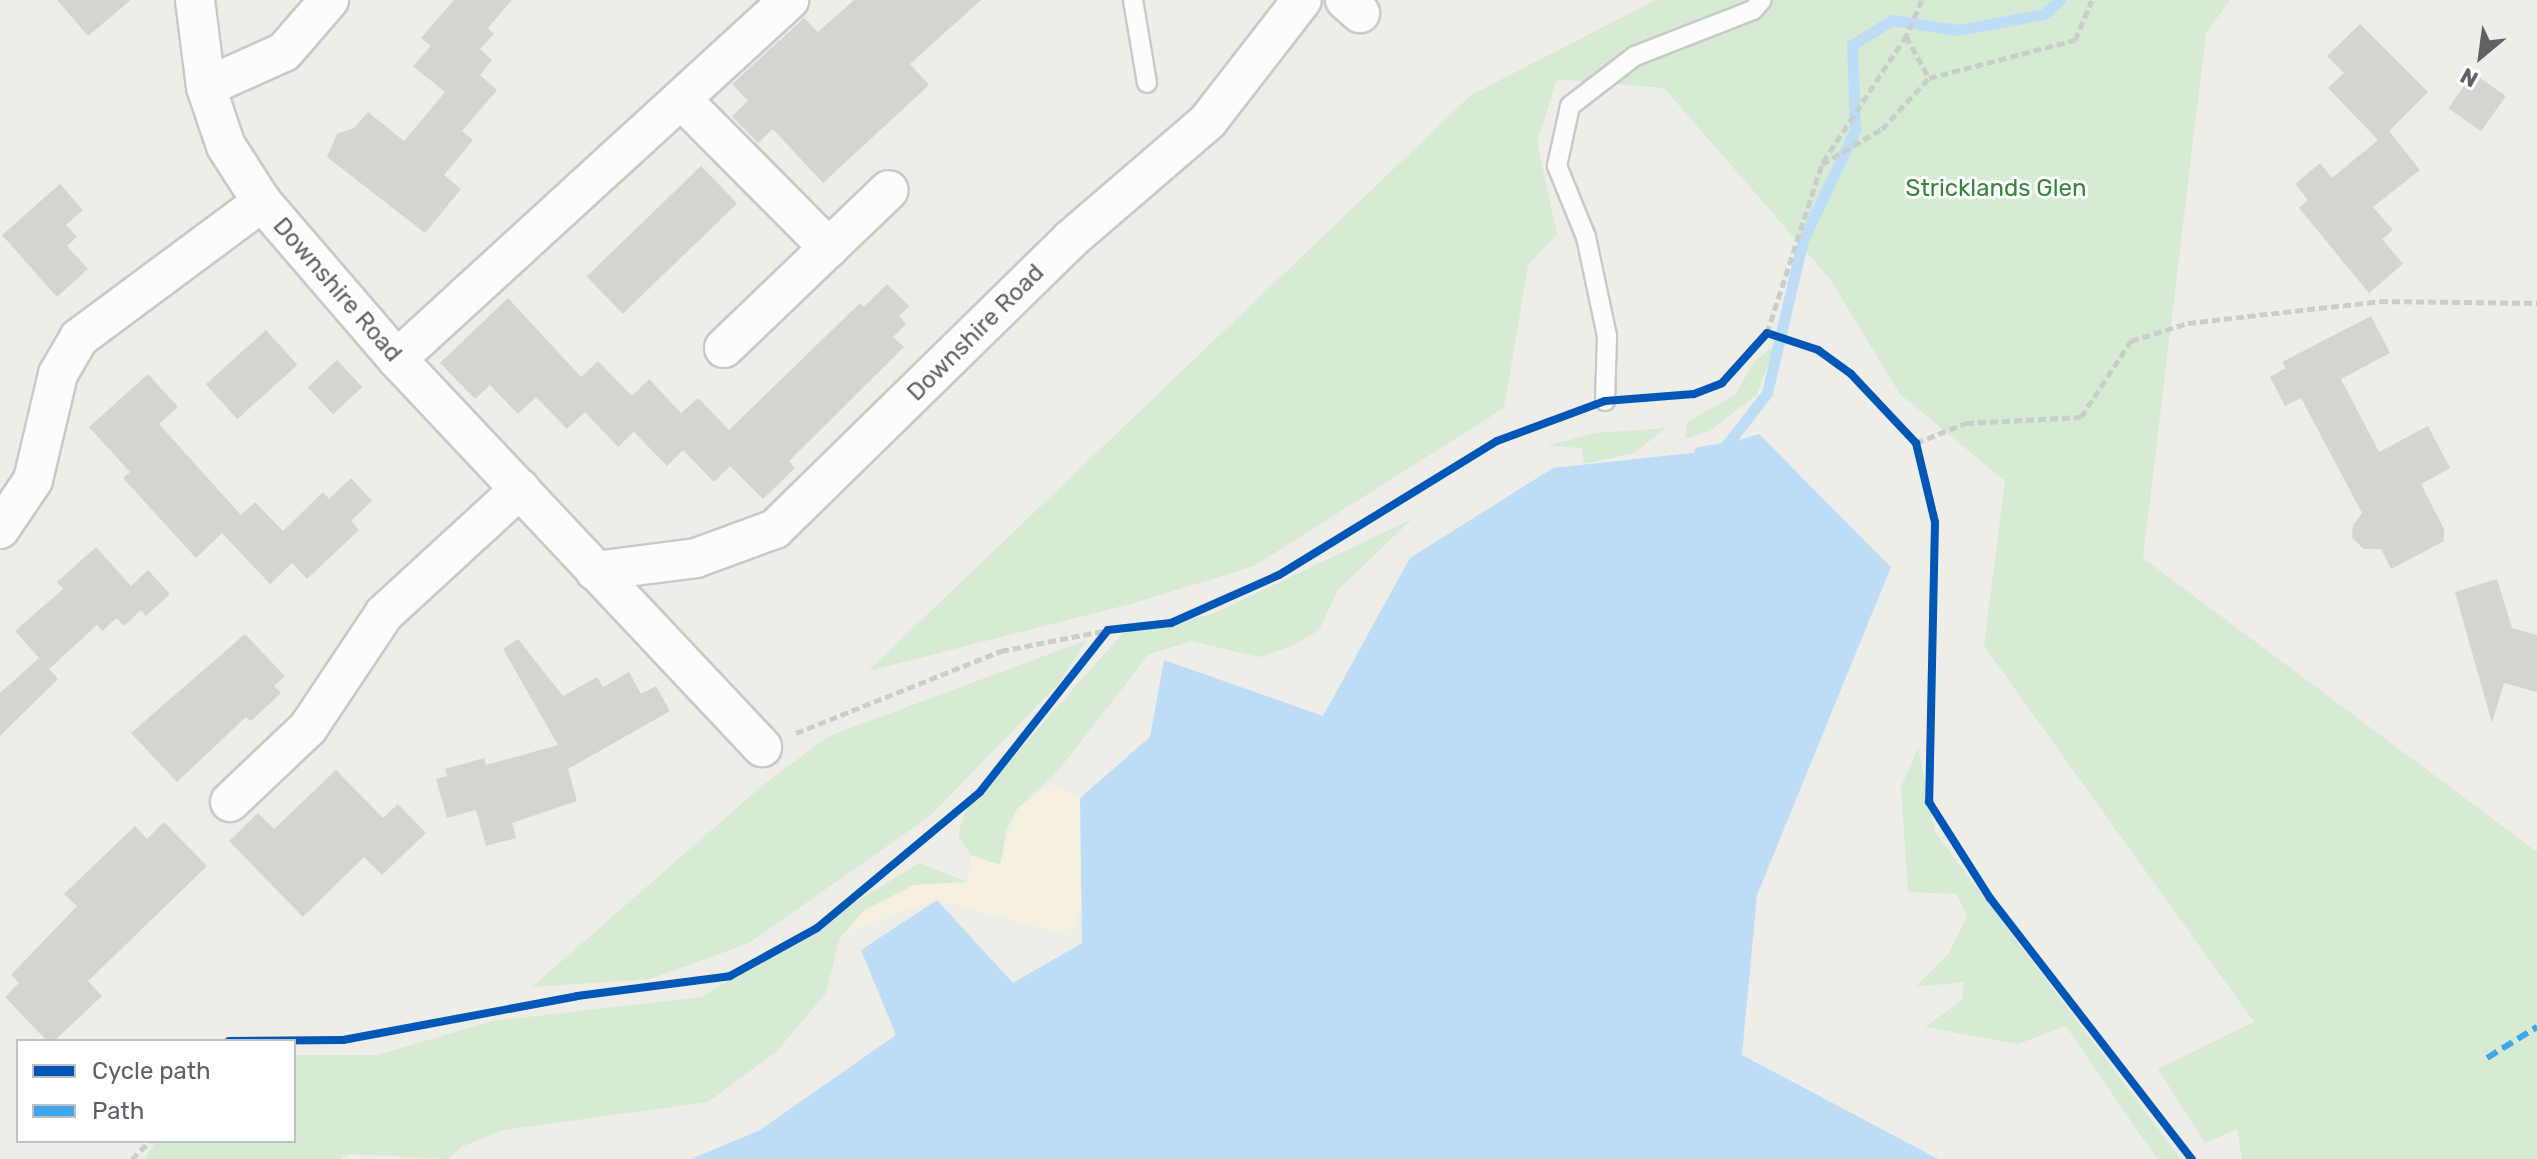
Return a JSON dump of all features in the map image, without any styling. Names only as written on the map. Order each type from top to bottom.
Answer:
[{"type":"street","name":"Downshire Road","points":[[195,0],[206,87],[226,146],[262,202],[397,359],[762,747]]},
{"type":"street","points":[[206,87],[284,52],[329,0]]},
{"type":"street","points":[[397,359],[789,0]]},
{"type":"street","name":"Downshire Road","points":[[595,571],[696,558],[775,529],[1071,239],[1208,121],[1302,0]]},
{"type":"street","points":[[681,99],[829,248]]},
{"type":"street","points":[[724,348],[889,190]]},
{"type":"street","points":[[0,529],[33,480],[58,374],[79,338],[262,202]]},
{"type":"street","points":[[230,802],[308,728],[384,614],[520,489]]},
{"type":"lane","points":[[1133,0],[1147,83]]},
{"type":"lane","points":[[1605,401],[1607,336],[1586,237],[1557,166],[1570,106],[1635,56],[1753,10],[1762,0]]},
{"type":"path","points":[[762,747],[1001,651],[1108,630],[1171,623],[1279,575],[1497,441],[1605,401],[1694,394],[1722,383],[1767,333],[1823,164],[1907,35],[1922,0]]},
{"type":"path","points":[[1823,164],[1877,132],[1929,78],[2075,40],[2092,0]]},
{"type":"path","points":[[1907,35],[1929,78]]},
{"type":"path","points":[[1916,443],[1966,423],[2081,417],[2131,341],[2188,323],[2380,301],[2537,303]]},
{"type":"path","points":[[1767,333],[1818,350],[1851,374],[1916,443],[1935,522],[1929,802],[1990,898],[2192,1159]]},
{"type":"path","points":[[296,1040],[343,1040],[577,996],[730,976],[817,928],[980,792],[1108,630]]},
{"type":"path","points":[[132,1159],[148,1143]]},
{"type":"green space","name":"Stricklands Glen","points":[[1656,0],[2230,0],[2206,33],[2143,558],[2537,852],[2537,1159],[2242,1159],[2237,1129],[2205,1143],[2158,1069],[2254,1022],[1984,646],[2005,481],[1900,394],[1830,279],[1664,88],[1557,79],[1537,142],[1557,234],[1528,265],[1504,408],[1254,566],[1134,603],[868,671],[1471,95]]},
{"type":"green space","points":[[1776,344],[1757,394],[1710,431],[1685,439],[1687,422],[1735,395],[1754,362]]},
{"type":"green space","points":[[1666,428],[1634,453],[1584,464],[1582,448],[1547,446],[1596,433]]},
{"type":"green space","points":[[1412,519],[1338,590],[1319,630],[1292,646],[1259,657],[1192,641],[1149,654],[1057,772],[1017,809],[1007,828],[1000,865],[971,855],[958,836],[965,811],[1123,633],[1213,614]]},
{"type":"green space","points":[[1087,640],[1058,684],[930,816],[749,943],[650,979],[532,987],[763,785],[829,736]]},
{"type":"green space","points":[[1918,748],[1935,832],[2181,1159],[2157,1159],[2066,1026],[2018,1044],[1925,1027],[1962,1000],[1964,982],[1915,987],[1949,953],[1967,916],[1957,894],[1908,892],[1901,787]]},
{"type":"green space","points":[[919,863],[968,882],[914,885],[863,911],[840,938],[826,993],[776,1052],[708,1102],[503,1130],[461,1147],[449,1159],[348,1154],[341,1159],[145,1159],[155,1143],[296,1143],[296,1055],[377,1055],[493,1021],[702,997]]},
{"type":"sand","points":[[1051,784],[1080,798],[1082,905],[1070,936],[937,900],[846,932],[863,911],[914,885],[968,882],[971,855],[1000,865],[1017,809]]},
{"type":"water","points":[[1759,434],[1891,567],[1757,895],[1742,1055],[1938,1159],[691,1159],[760,1130],[896,1035],[861,950],[937,900],[1013,983],[1082,943],[1080,798],[1150,737],[1164,660],[1323,716],[1410,558],[1553,468],[1699,452]]},
{"type":"building","points":[[57,0],[131,0],[88,36]]},
{"type":"building","points":[[454,0],[512,0],[488,28],[494,34],[480,49],[492,60],[480,75],[497,90],[462,131],[473,140],[444,175],[461,189],[425,233],[327,157],[337,134],[354,128],[368,112],[404,141],[445,92],[413,66],[431,46],[421,38]]},
{"type":"building","points":[[854,0],[981,0],[910,64],[929,85],[823,183],[773,129],[758,143],[732,116],[748,101],[732,84],[804,18],[818,32]]},
{"type":"building","points":[[2360,24],[2428,92],[2389,131],[2420,170],[2373,207],[2393,230],[2382,239],[2403,264],[2369,293],[2299,208],[2308,200],[2295,184],[2320,163],[2332,178],[2378,140],[2328,88],[2344,73],[2327,56]]},
{"type":"building","points":[[2473,73],[2506,96],[2481,131],[2448,108]]},
{"type":"building","points":[[701,166],[737,203],[623,314],[587,276]]},
{"type":"building","points":[[60,184],[83,210],[66,225],[77,237],[67,246],[88,269],[57,297],[2,235]]},
{"type":"building","points":[[887,284],[909,306],[899,316],[906,324],[893,337],[904,347],[789,461],[795,468],[763,499],[730,466],[714,482],[683,450],[667,466],[634,432],[618,447],[585,412],[567,429],[536,397],[518,414],[490,385],[475,399],[440,363],[508,298],[581,377],[598,361],[632,396],[649,379],[681,413],[698,398],[729,430],[860,303],[864,307]]},
{"type":"building","points":[[2371,316],[2390,353],[2341,379],[2379,452],[2428,426],[2450,468],[2421,484],[2444,529],[2444,541],[2391,569],[2381,549],[2364,549],[2352,538],[2353,525],[2362,513],[2301,398],[2285,406],[2270,377],[2286,368],[2282,362]]},
{"type":"building","points":[[266,330],[297,365],[237,419],[206,384]]},
{"type":"building","points":[[337,360],[362,387],[333,414],[308,387]]},
{"type":"building","points":[[148,374],[178,407],[159,424],[241,515],[224,531],[255,502],[283,531],[323,492],[329,499],[351,478],[372,501],[351,521],[359,530],[307,579],[292,563],[270,584],[222,533],[196,558],[123,478],[130,472],[89,427]]},
{"type":"building","points":[[96,547],[131,586],[148,570],[170,594],[146,616],[141,610],[124,626],[117,618],[102,631],[97,625],[49,669],[15,631],[63,589],[57,582]]},
{"type":"building","points":[[2497,579],[2512,628],[2537,635],[2537,692],[2504,683],[2492,723],[2455,592]]},
{"type":"building","points":[[245,634],[285,676],[274,686],[281,693],[251,721],[246,717],[177,782],[131,733]]},
{"type":"building","points":[[518,639],[563,696],[597,677],[603,687],[629,672],[641,694],[656,686],[670,711],[568,769],[577,801],[512,823],[516,838],[486,846],[476,810],[447,818],[436,779],[447,776],[445,769],[484,758],[486,765],[558,745],[503,649]]},
{"type":"building","points":[[39,658],[58,679],[0,736],[0,693]]},
{"type":"building","points":[[336,770],[383,818],[398,804],[426,833],[382,875],[364,857],[303,917],[229,841],[258,813],[274,829]]},
{"type":"building","points":[[164,822],[207,866],[88,981],[102,996],[56,1039],[45,1039],[5,997],[19,983],[11,975],[77,906],[64,894],[135,826],[147,839]]},
{"type":"waterway","points":[[1699,452],[1724,448],[1767,393],[1803,240],[1855,130],[1852,45],[1892,20],[1958,30],[2044,14],[2060,0]]},
{"type":"marked path","points":[[2487,1058],[2537,1027]]},
{"type":"cycle path","points":[[296,1040],[343,1040],[577,996],[730,976],[817,928],[980,792],[1108,630],[1171,623],[1279,575],[1497,441],[1605,401],[1694,394],[1722,383],[1767,333],[1818,350],[1851,374],[1916,443],[1935,522],[1929,802],[1990,898],[2192,1159]]}]
